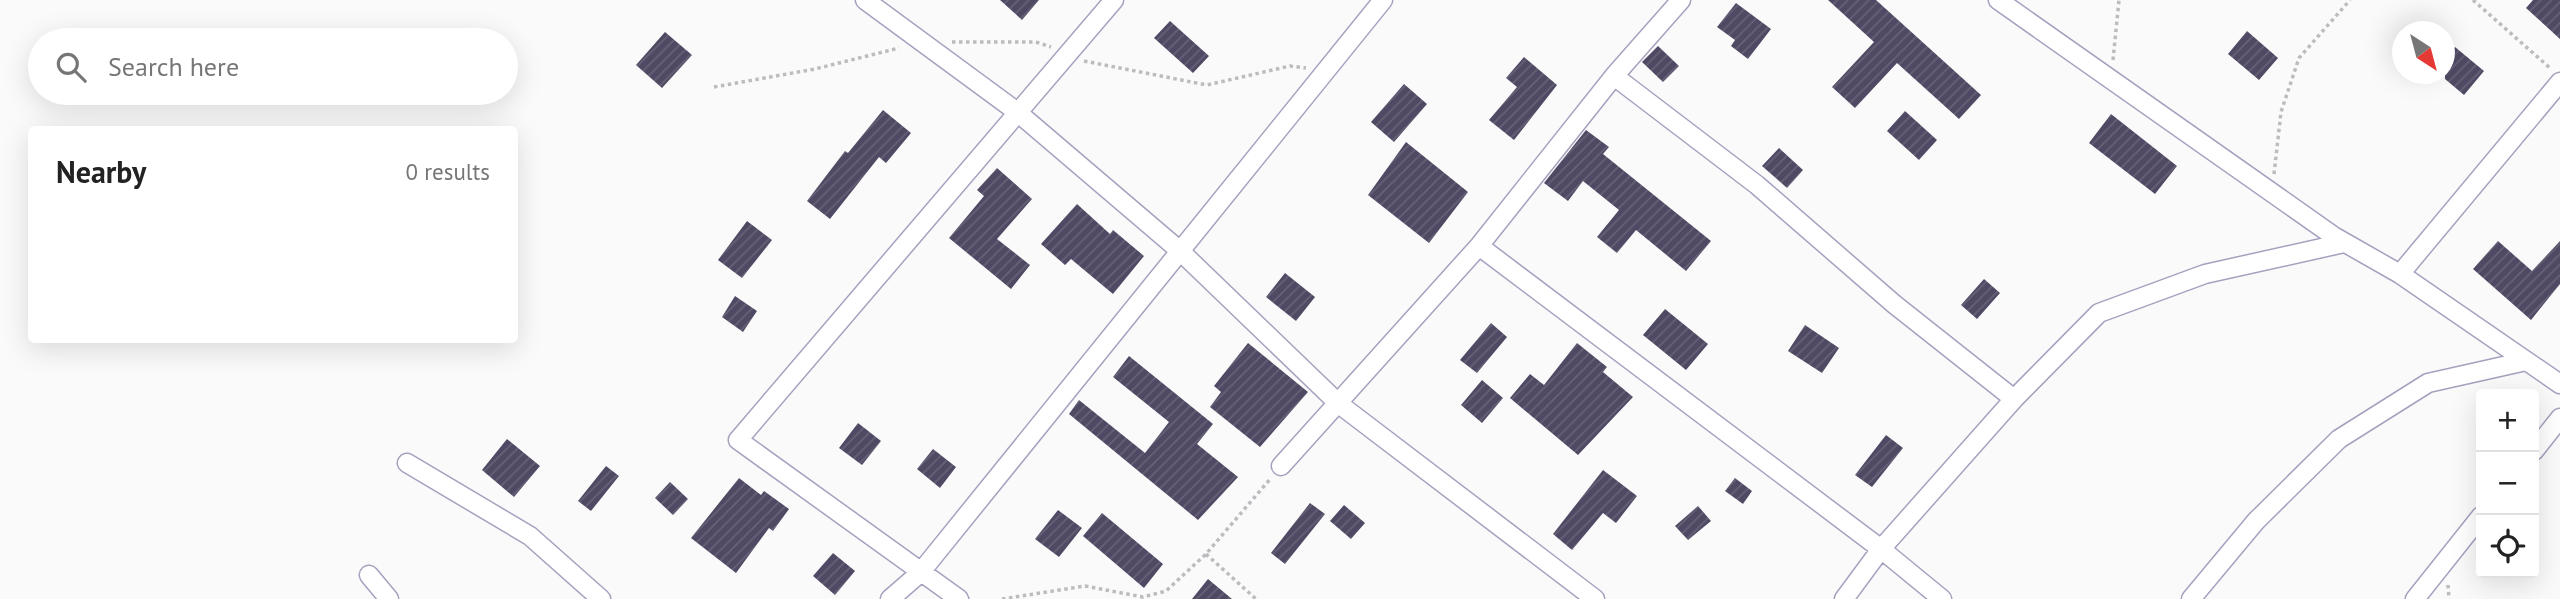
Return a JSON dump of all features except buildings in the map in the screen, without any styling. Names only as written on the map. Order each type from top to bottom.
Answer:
[{"type":"street","points":[[865,0],[1016,111],[1179,250],[1339,404],[1595,599]]},
{"type":"street","points":[[959,599],[738,440],[1016,111],[1114,0]]},
{"type":"street","points":[[890,599],[920,573],[1383,0]]},
{"type":"street","points":[[1281,466],[1479,246],[1614,76],[1681,0]]},
{"type":"street","points":[[1998,0],[2344,243],[2400,274],[2560,384]]},
{"type":"street","points":[[1614,76],[1757,185],[1894,304],[2014,398]]},
{"type":"street","points":[[2400,274],[2559,85]]},
{"type":"street","points":[[1844,599],[1881,549],[2014,398],[2099,313],[2204,275],[2344,243]]},
{"type":"street","points":[[1479,246],[1881,549],[1942,599]]},
{"type":"street","points":[[2191,599],[2256,522],[2339,439],[2428,383],[2526,360]]},
{"type":"street","points":[[2539,445],[2560,418]]},
{"type":"street","points":[[407,463],[530,536],[601,599]]},
{"type":"street","points":[[2415,599],[2476,522]]},
{"type":"street","points":[[369,575],[389,599]]},
{"type":"path","points":[[2111,80],[2119,0]]},
{"type":"path","points":[[2272,193],[2281,112],[2299,58],[2350,0]]},
{"type":"path","points":[[2473,0],[2559,85]]},
{"type":"path","points":[[715,87],[816,69],[922,42],[1036,42],[1093,65],[1207,85],[1290,66],[1326,70]]},
{"type":"path","points":[[1002,599],[1085,586],[1143,597],[1166,591],[1206,554],[1281,466]]},
{"type":"path","points":[[1206,554],[1256,599]]}]
